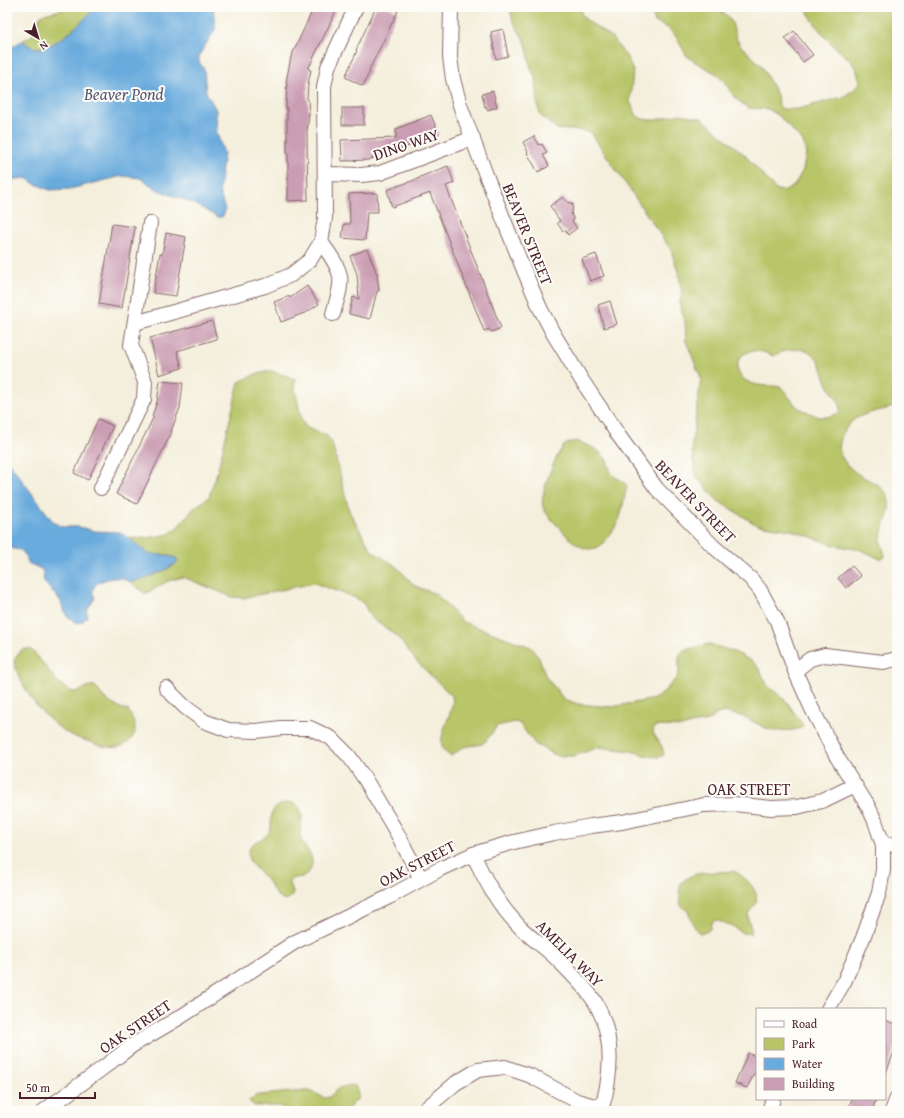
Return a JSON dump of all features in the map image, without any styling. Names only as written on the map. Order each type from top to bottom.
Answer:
[{"type":"street","points":[[135,323],[264,286],[291,275],[310,260],[321,242],[325,218],[326,174],[324,87],[328,67],[356,7]]},
{"type":"street","name":"BEAVER STREET","points":[[451,7],[450,57],[460,105],[486,175],[538,304],[553,333],[567,358],[619,436],[657,489],[686,519],[751,579],[760,590],[777,621],[795,671],[824,733],[875,820],[883,845],[883,870],[875,906],[850,968],[829,1008]]},
{"type":"street","name":"DINO WAY","points":[[326,174],[361,175],[380,173],[473,138]]},
{"type":"street","points":[[101,488],[144,399],[145,382],[131,345],[150,223]]},
{"type":"street","points":[[321,242],[332,258],[340,276],[339,289],[333,314]]},
{"type":"street","points":[[795,671],[810,659],[825,655],[852,657],[883,662],[897,659]]},
{"type":"street","points":[[166,688],[185,707],[204,721],[228,730],[256,731],[281,728],[310,728],[331,738],[349,756],[369,785],[421,879]]},
{"type":"street","name":"OAK STREET","points":[[44,1111],[133,1045],[182,1016],[295,942],[389,897],[421,879],[473,854],[514,842],[554,833],[622,822],[704,805],[734,804],[771,808],[797,807],[822,801],[855,785]]},
{"type":"street","points":[[883,845],[897,844]]},
{"type":"street","name":"AMELIA WAY","points":[[473,854],[486,882],[498,902],[519,926],[556,958],[595,1002],[606,1027],[611,1052],[608,1081],[601,1110]]},
{"type":"street","points":[[423,1111],[456,1083],[478,1070],[505,1067],[531,1076],[577,1101],[601,1110]]},
{"type":"street","points":[[892,1111],[897,1098]]},
{"type":"street","points":[[769,1111],[774,1100]]},
{"type":"green space","points":[[65,7],[97,7],[72,30],[51,45],[41,48],[31,47],[23,40],[33,34],[41,16]]},
{"type":"green space","points":[[509,7],[581,7],[581,13],[585,19],[611,37],[627,57],[633,71],[630,102],[637,116],[642,119],[655,120],[680,114],[701,118],[745,155],[776,190],[785,191],[794,186],[803,170],[806,154],[803,142],[778,115],[768,109],[748,108],[735,98],[726,84],[715,73],[686,55],[677,38],[668,28],[655,22],[653,17],[654,7],[714,7],[728,16],[740,45],[761,65],[777,95],[780,108],[798,109],[843,97],[855,89],[860,83],[852,63],[823,34],[813,21],[806,7],[897,7],[897,406],[868,413],[855,419],[844,432],[839,448],[841,456],[845,462],[855,472],[878,485],[887,495],[889,501],[889,513],[883,528],[881,540],[885,557],[880,559],[861,550],[834,545],[791,530],[757,525],[718,501],[697,477],[693,461],[692,443],[701,378],[686,341],[685,321],[679,303],[682,295],[679,275],[671,250],[591,133],[557,129],[541,116],[538,108],[536,78],[531,69],[526,43],[513,21]],"holes":[[[786,350],[806,350],[816,357],[830,389],[840,405],[839,413],[828,417],[819,417],[797,407],[781,387],[751,383],[743,379],[739,372],[737,366],[739,359],[744,354],[751,351],[761,352],[773,356]]]},
{"type":"green space","points":[[271,371],[296,379],[294,385],[302,421],[307,428],[326,435],[332,443],[349,511],[372,551],[396,566],[415,586],[436,594],[463,622],[531,647],[539,657],[546,677],[564,699],[578,704],[612,707],[654,699],[662,694],[677,677],[679,671],[680,654],[684,650],[709,644],[735,652],[753,662],[758,667],[768,686],[787,702],[803,726],[794,730],[775,731],[767,729],[745,717],[724,712],[717,714],[708,721],[682,727],[654,727],[653,733],[662,747],[664,755],[660,757],[648,756],[631,751],[599,747],[574,756],[557,756],[535,744],[519,723],[515,722],[497,726],[482,744],[464,747],[451,756],[444,751],[442,737],[451,711],[452,696],[417,662],[396,635],[371,618],[364,604],[356,598],[314,583],[243,598],[232,597],[183,577],[168,581],[147,593],[143,592],[131,582],[159,573],[175,565],[176,558],[165,555],[148,554],[129,538],[148,538],[169,534],[176,529],[194,508],[209,497],[218,469],[239,382],[256,374]]},
{"type":"green space","points":[[576,441],[592,447],[603,455],[612,474],[624,482],[627,486],[622,511],[617,525],[605,542],[599,546],[589,549],[578,545],[566,535],[550,518],[543,507],[542,502],[548,476],[556,459],[564,446]]},
{"type":"green space","points":[[23,649],[30,649],[35,653],[57,680],[69,690],[77,692],[89,686],[95,686],[113,705],[128,710],[133,720],[135,731],[128,743],[117,747],[105,747],[72,736],[52,722],[34,702],[16,669],[14,662],[16,656]]},
{"type":"green space","points":[[291,802],[298,806],[302,814],[300,836],[310,853],[312,865],[308,874],[289,881],[293,892],[292,896],[285,901],[278,897],[267,881],[252,864],[248,853],[253,844],[265,837],[270,831],[272,813],[276,807]]},
{"type":"green space","points":[[733,871],[747,880],[756,895],[757,900],[748,916],[751,927],[750,934],[742,933],[733,926],[716,920],[711,923],[710,929],[701,933],[698,932],[687,910],[680,904],[680,885],[688,877],[696,874]]},
{"type":"green space","points":[[350,1085],[355,1086],[358,1097],[345,1111],[285,1111],[279,1106],[254,1106],[249,1101],[254,1096],[258,1095],[305,1091],[310,1091],[325,1098],[329,1097],[339,1088]]},
{"type":"water","name":"Beaver Pond","points":[[97,7],[213,7],[215,30],[201,52],[199,62],[204,69],[206,92],[216,110],[217,134],[224,153],[219,191],[225,210],[222,217],[217,217],[195,204],[158,190],[140,178],[122,176],[70,189],[50,190],[33,183],[26,178],[7,180],[7,50],[23,40],[31,47],[41,48],[51,45],[72,30]]},
{"type":"water","points":[[7,460],[54,523],[64,527],[79,527],[94,531],[119,532],[129,538],[148,554],[165,555],[176,558],[178,561],[163,571],[137,581],[131,582],[121,578],[114,578],[101,581],[93,589],[95,598],[87,610],[87,617],[82,622],[76,623],[66,615],[60,600],[44,582],[43,572],[41,569],[28,563],[22,551],[7,546]]},
{"type":"building","points":[[314,7],[328,7],[336,11],[308,69],[311,70],[307,98],[309,113],[307,132],[308,200],[288,201],[286,82],[291,57]]},
{"type":"building","points":[[376,7],[388,7],[398,11],[369,70],[370,71],[363,86],[345,77]]},
{"type":"building","points":[[503,29],[508,56],[496,59],[491,32]]},
{"type":"building","points":[[794,31],[813,55],[803,62],[785,38]]},
{"type":"building","points":[[493,91],[497,107],[487,110],[482,94]]},
{"type":"building","points":[[342,108],[364,108],[364,125],[342,125]]},
{"type":"building","points":[[431,115],[439,134],[368,160],[342,161],[341,140],[396,138],[396,129]]},
{"type":"building","points":[[534,136],[539,145],[542,144],[547,153],[543,155],[549,166],[538,172],[527,153],[528,152],[523,142]]},
{"type":"building","points":[[448,166],[454,183],[446,186],[501,328],[491,332],[489,329],[484,331],[430,193],[392,207],[387,190]]},
{"type":"building","points":[[377,193],[378,212],[367,212],[365,240],[342,238],[344,224],[350,224],[349,194]]},
{"type":"building","points":[[563,197],[567,202],[573,204],[571,214],[574,220],[572,221],[577,228],[568,235],[557,223],[560,221],[550,206]]},
{"type":"building","points":[[112,224],[135,227],[122,308],[99,304]]},
{"type":"building","points":[[166,233],[186,237],[176,296],[153,293],[160,254],[162,255]]},
{"type":"building","points":[[367,249],[377,274],[379,291],[377,291],[370,319],[349,314],[353,297],[359,299],[357,274],[350,256]]},
{"type":"building","points":[[596,254],[604,276],[590,281],[582,259]]},
{"type":"building","points":[[307,286],[319,304],[307,312],[281,322],[274,302],[289,296],[290,298]]},
{"type":"building","points":[[610,301],[617,324],[604,328],[598,305]]},
{"type":"building","points":[[212,321],[217,339],[177,351],[182,368],[159,375],[150,338]]},
{"type":"building","points":[[160,381],[183,383],[180,408],[172,431],[137,504],[116,494],[154,416],[152,416],[157,402]]},
{"type":"building","points":[[98,419],[113,426],[88,480],[74,473]]},
{"type":"building","points":[[852,566],[861,576],[846,588],[838,578]]},
{"type":"building","points":[[886,1020],[897,1025],[897,1044],[886,1073]]},
{"type":"building","points":[[748,1053],[756,1057],[756,1070],[747,1088],[735,1083]]},
{"type":"building","points":[[852,1100],[876,1100],[872,1111],[847,1111]]}]
